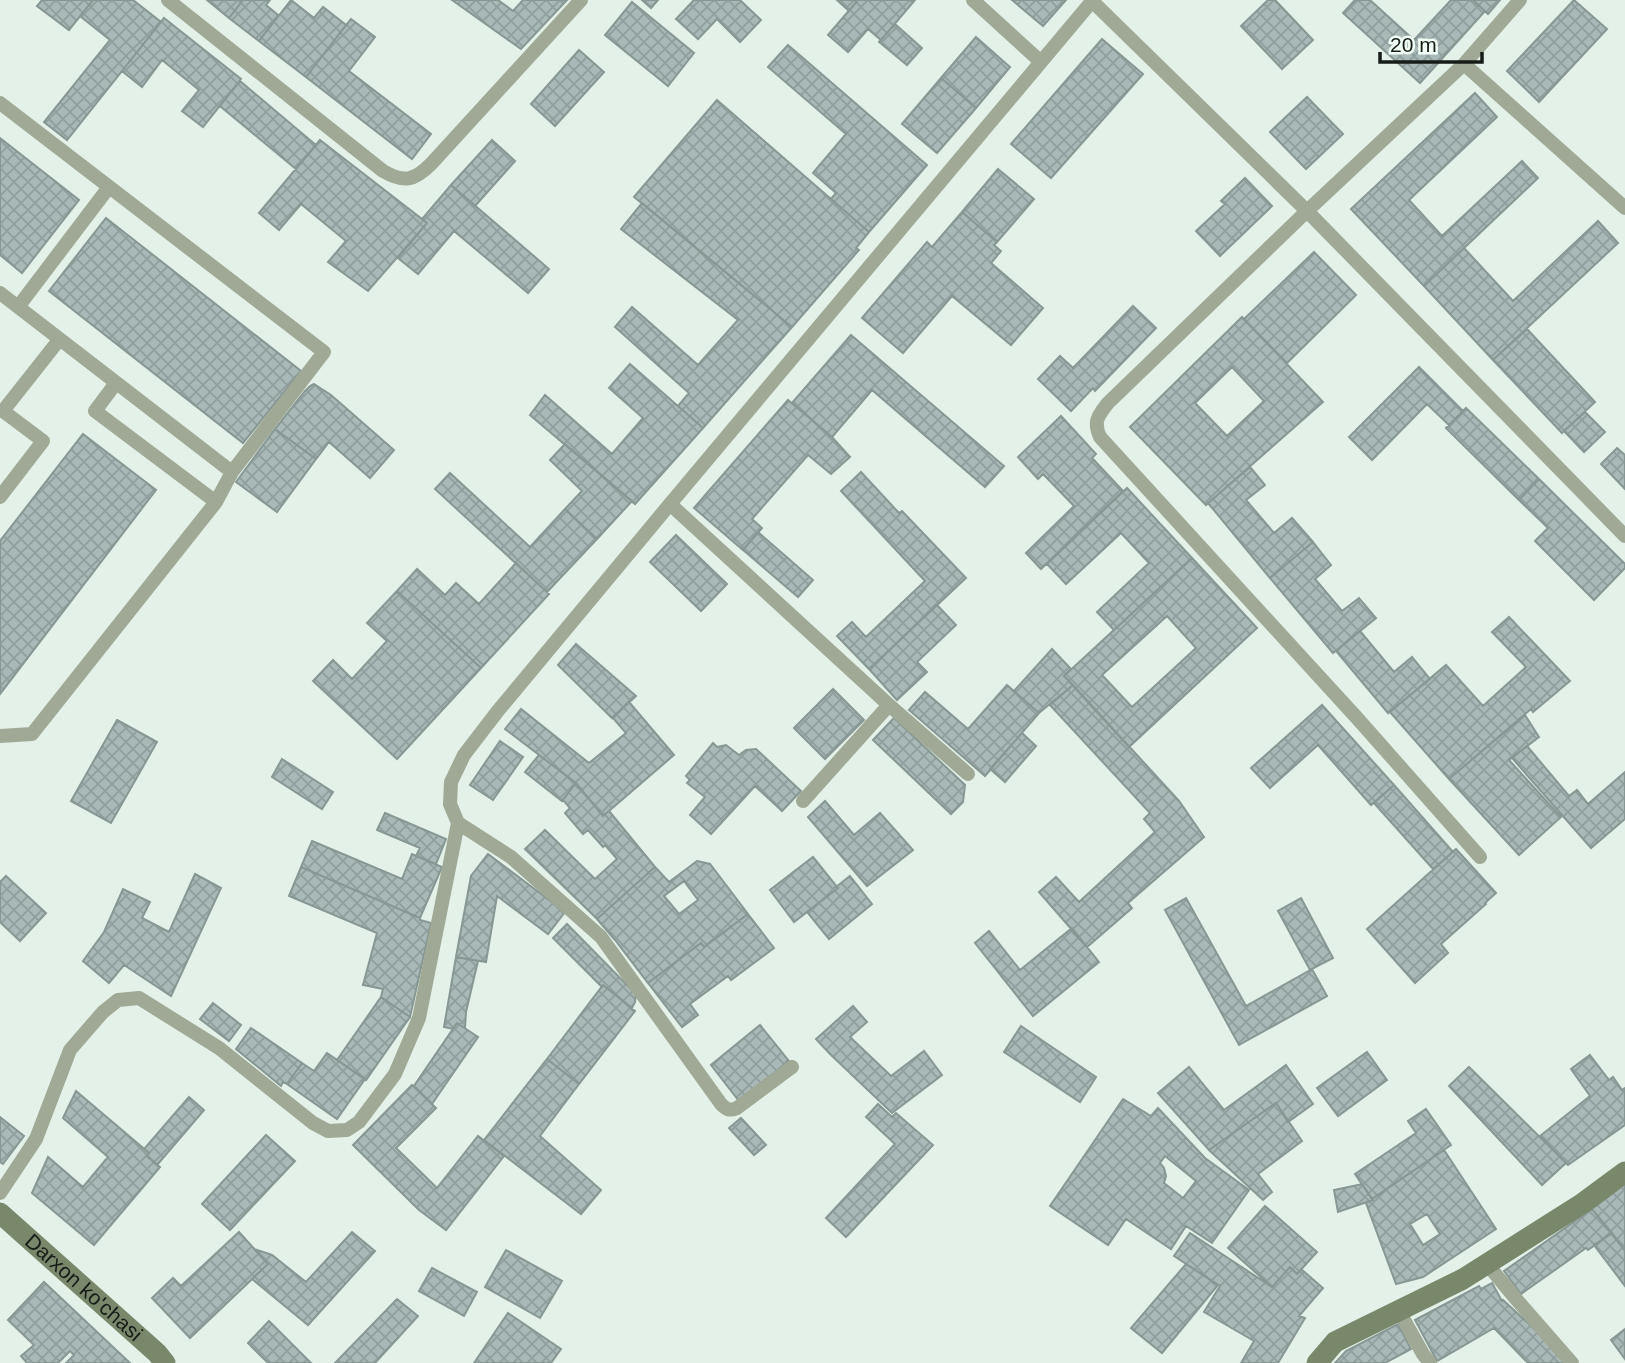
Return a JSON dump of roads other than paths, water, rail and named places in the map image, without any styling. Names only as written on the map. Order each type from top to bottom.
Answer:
[{"type":"street","points":[[1317,1363],[1335,1342],[1463,1279],[1583,1203],[1625,1172]]},
{"type":"street","name":"Darxon ko'chasi","points":[[0,1213],[165,1363]]},
{"type":"lane","points":[[168,0],[383,171],[397,178],[407,178],[419,176],[431,164],[581,0]]},
{"type":"lane","points":[[973,0],[1041,62]]},
{"type":"lane","points":[[1480,857],[1100,437],[1096,427],[1098,416],[1108,403],[1464,64],[1520,0]]},
{"type":"lane","points":[[0,1193],[36,1139],[70,1050],[103,1012],[118,1000],[139,998],[219,1048],[313,1123],[328,1131],[347,1130],[359,1122],[395,1074],[419,1018],[458,823],[450,804],[452,782],[464,755],[670,504],[1093,1],[1307,211],[1625,536]]},
{"type":"lane","points":[[1464,64],[1625,208]]},
{"type":"lane","points":[[0,103],[324,352],[232,472],[216,502],[32,734],[0,736]]},
{"type":"lane","points":[[18,307],[109,187]]},
{"type":"lane","points":[[0,293],[232,472]]},
{"type":"lane","points":[[0,497],[43,441],[3,411],[59,340]]},
{"type":"lane","points":[[116,383],[95,411],[216,502]]},
{"type":"lane","points":[[670,504],[968,774]]},
{"type":"lane","points":[[803,801],[889,705]]},
{"type":"lane","points":[[458,823],[511,857],[601,936],[726,1109],[737,1108],[792,1067]]},
{"type":"lane","points":[[1487,1264],[1572,1363]]},
{"type":"lane","points":[[1399,1311],[1430,1363]]}]
